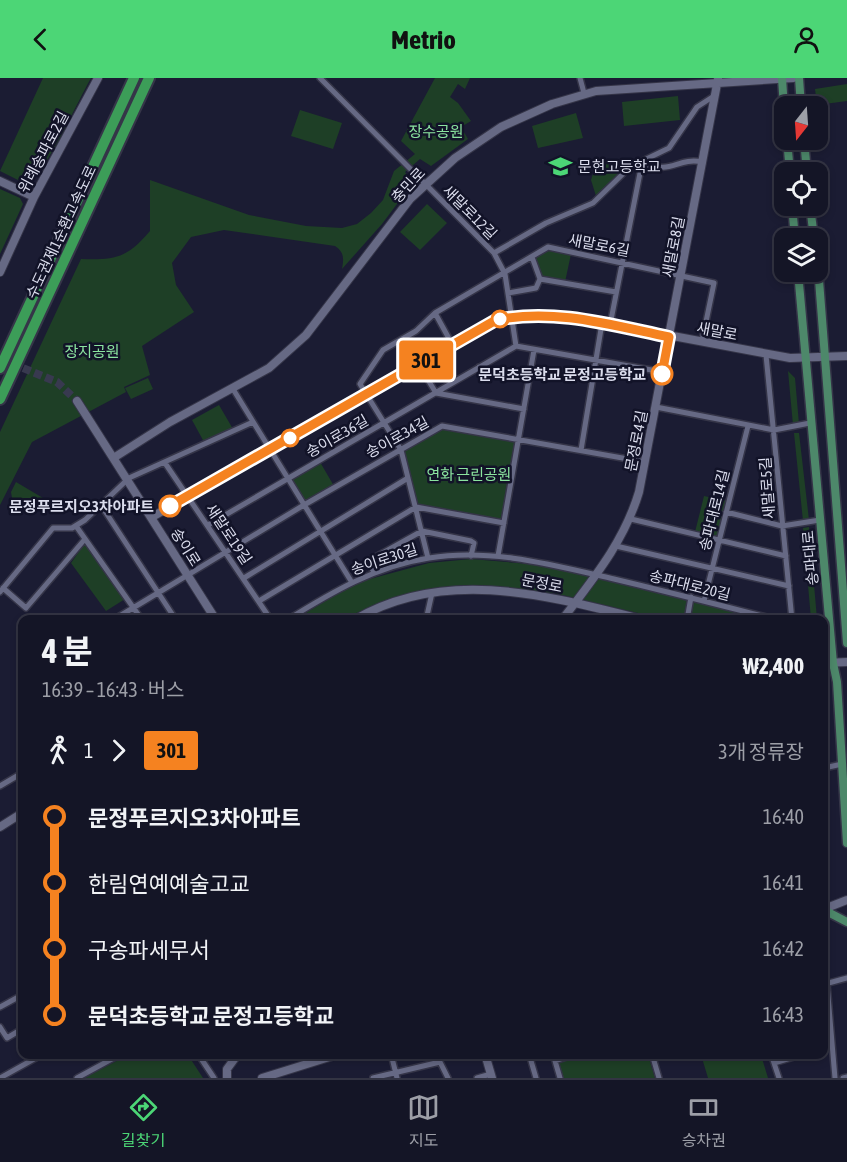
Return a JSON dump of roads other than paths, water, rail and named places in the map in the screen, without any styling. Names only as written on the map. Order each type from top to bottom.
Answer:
[{"type":"highway","name":"수도권제1순환고속도로","points":[[0,369],[134,78]]},
{"type":"highway","name":"수도권제1순환고속도로","points":[[0,399],[149,78]]},
{"type":"main road","points":[[799,78],[800,96]]},
{"type":"main road","points":[[782,79],[783,96]]},
{"type":"main road","name":"송파대로","points":[[799,282],[820,520],[826,615]]},
{"type":"main road","name":"송파대로","points":[[819,282],[847,643]]},
{"type":"main road","name":"송파대로","points":[[828,663],[837,682],[847,843]]},
{"type":"main road","points":[[828,912],[847,922]]},
{"type":"street","name":"위례송파로2길","points":[[0,272],[33,197],[98,78]]},
{"type":"street","name":"새말로12길","points":[[320,78],[495,253],[505,273],[511,317]]},
{"type":"street","points":[[580,78],[584,93]]},
{"type":"street","name":"충민로","points":[[115,457],[170,422],[269,368],[306,335],[410,199],[479,140],[501,127],[552,104],[584,93],[717,80],[793,78]]},
{"type":"street","name":"새말로8길","points":[[669,337],[717,80]]},
{"type":"street","points":[[495,253],[546,223],[593,203],[630,167],[643,163],[669,148],[697,108],[714,96]]},
{"type":"street","points":[[643,163],[669,169],[688,160],[703,162]]},
{"type":"street","points":[[581,450],[596,361],[616,292],[643,163]]},
{"type":"street","points":[[0,181],[33,197]]},
{"type":"street","name":"새말로6길","points":[[365,394],[360,384],[361,381],[383,350],[416,331],[435,312],[548,248],[681,274],[714,283],[702,341]]},
{"type":"street","points":[[508,293],[536,288],[540,279],[532,256]]},
{"type":"street","points":[[540,279],[616,292]]},
{"type":"street","points":[[435,312],[452,344]]},
{"type":"street","name":"새말로","points":[[152,517],[496,320],[536,314],[561,315],[766,355],[806,358],[847,356]]},
{"type":"street","points":[[511,317],[516,346],[663,372]]},
{"type":"street","name":"문정로4길","points":[[566,615],[616,546],[631,519],[645,462],[669,337]]},
{"type":"street","name":"송이로36길","points":[[208,525],[516,346]]},
{"type":"street","points":[[498,556],[534,350]]},
{"type":"street","name":"새말로5길","points":[[766,355],[792,615]]},
{"type":"street","points":[[419,365],[436,393],[524,409]]},
{"type":"street","points":[[479,367],[529,379]]},
{"type":"street","points":[[233,389],[351,581]]},
{"type":"street","points":[[365,394],[401,450],[428,558]]},
{"type":"street","name":"송이로","points":[[77,400],[129,478],[213,615]]},
{"type":"street","points":[[656,406],[774,430],[810,423]]},
{"type":"street","points":[[85,539],[26,608],[2,590],[53,528],[76,526],[129,478],[253,422]]},
{"type":"street","name":"송이로34길","points":[[120,615],[304,505],[442,426],[645,462]]},
{"type":"street","name":"송파대로14길","points":[[704,601],[748,426]]},
{"type":"street","name":"새말로19길","points":[[165,463],[268,615]]},
{"type":"street","points":[[244,578],[408,478]]},
{"type":"street","points":[[101,505],[173,615]]},
{"type":"street","points":[[259,601],[416,507],[504,523]]},
{"type":"street","points":[[726,512],[782,526],[820,520]]},
{"type":"street","points":[[631,519],[786,556]]},
{"type":"street","points":[[76,526],[139,615]]},
{"type":"street","points":[[374,572],[369,564],[370,560],[422,531],[471,541],[474,543],[471,556]]},
{"type":"street","points":[[616,546],[789,586]]},
{"type":"street","name":"송이로30길","points":[[295,615],[351,581],[374,572],[428,558],[498,556],[596,575]]},
{"type":"street","name":"송파대로20길","points":[[596,575],[759,615]]},
{"type":"street","name":"문정로","points":[[363,615],[389,604],[432,593],[465,589],[495,589],[575,603],[624,615]]},
{"type":"street","points":[[427,615],[432,593]]},
{"type":"street","points":[[688,615],[691,597]]},
{"type":"street","points":[[828,663],[847,662]]},
{"type":"street","points":[[828,767],[842,764]]},
{"type":"street","points":[[0,786],[18,775]]},
{"type":"street","points":[[0,827],[18,816]]},
{"type":"street","points":[[828,908],[847,900]]},
{"type":"street","points":[[828,983],[847,978]]},
{"type":"street","points":[[0,1007],[18,997]]},
{"type":"street","points":[[828,1022],[835,1078]]},
{"type":"street","points":[[0,1027],[7,1038],[18,1031]]},
{"type":"street","points":[[828,1048],[832,1046]]},
{"type":"street","points":[[0,1078],[34,1059]]},
{"type":"street","points":[[77,1078],[113,1059]]},
{"type":"street","points":[[201,1059],[214,1078]]},
{"type":"street","points":[[227,1078],[227,1069],[234,1059]]},
{"type":"street","points":[[262,1078],[282,1075],[325,1059]]},
{"type":"street","points":[[392,1059],[397,1078]]},
{"type":"street","points":[[477,1078],[491,1076],[486,1059]]},
{"type":"street","points":[[530,1059],[536,1078]]},
{"type":"street","points":[[554,1059],[560,1078]]},
{"type":"street","points":[[653,1059],[659,1078]]},
{"type":"street","points":[[773,1059],[779,1078]]},
{"type":"street","points":[[774,1063],[787,1059]]},
{"type":"street","points":[[373,1078],[440,1062],[448,1078]]},
{"type":"tunnel","points":[[1,359],[57,382],[77,401]]},
{"type":"place","name":"문현고등학교","points":[[560,166]]},
{"type":"place","name":"문덕초등학교 문정고등학교","points":[[662,374]]},
{"type":"place","name":"문정푸르지오3차아파트","points":[[170,506]]},
{"type":"park label","name":"장수공원","points":[[436,131]]},
{"type":"park label","name":"장지공원","points":[[92,351]]},
{"type":"park label","name":"연화 근린공원","points":[[469,474]]}]
